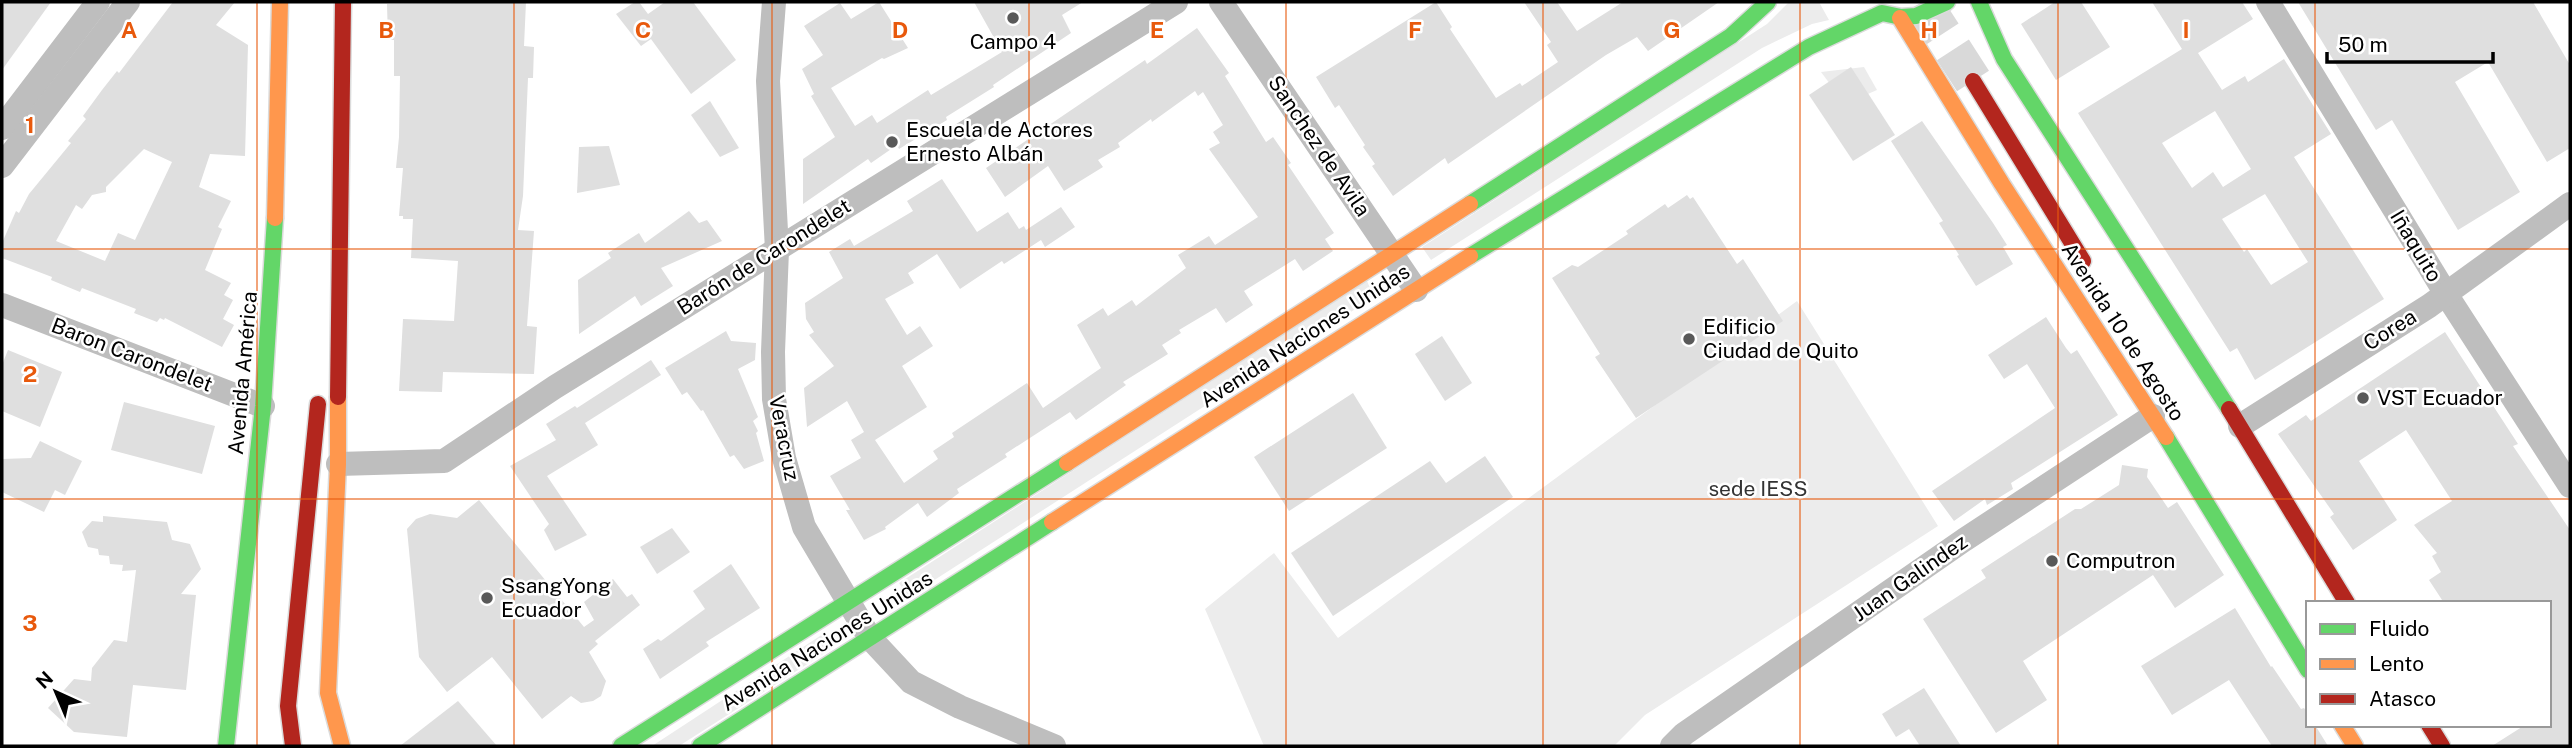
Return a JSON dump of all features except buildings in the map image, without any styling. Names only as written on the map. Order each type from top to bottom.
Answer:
[{"type":"main road","name":"Avenida América","points":[[226,746],[262,405],[275,237],[280,2]]},
{"type":"main road","points":[[342,746],[328,693],[338,464],[343,2]]},
{"type":"main road","name":"Avenida Naciones Unidas","points":[[621,746],[848,604],[1731,36],[1768,2]]},
{"type":"main road","name":"Avenida Naciones Unidas","points":[[700,746],[1416,290],[1809,47],[1878,7],[1900,18],[1922,16],[1947,2]]},
{"type":"main road","points":[[1979,2],[2004,59],[2240,426],[2343,596]]},
{"type":"main road","name":"Avenida 10 de Agosto","points":[[1900,18],[2002,184],[2153,416],[2306,667]]},
{"type":"main road","points":[[1973,81],[2095,280]]},
{"type":"main road","points":[[293,746],[288,706],[312,453],[339,232]]},
{"type":"main road","points":[[275,237],[282,359]]},
{"type":"main road","points":[[2205,470],[2283,631]]},
{"type":"main road","points":[[2248,471],[2343,596]]},
{"type":"main road","points":[[2343,727],[2355,746]]},
{"type":"main road","points":[[2430,727],[2442,746]]},
{"type":"street","name":"Veracruz","points":[[774,2],[768,81],[777,250],[774,399],[784,458],[804,527],[870,638],[911,682],[960,707],[1054,746]]},
{"type":"street","name":"Barón de Carondelet","points":[[338,464],[444,461],[555,387],[1176,2]]},
{"type":"street","name":"Sanchez de Avila","points":[[1221,2],[1416,290]]},
{"type":"street","name":"Iñaquito","points":[[2268,2],[2445,294],[2570,486]]},
{"type":"street","points":[[2,128],[115,4]]},
{"type":"street","points":[[2,166],[115,4]]},
{"type":"street","name":"Corea","points":[[2240,426],[2445,294],[2570,204]]},
{"type":"street","name":"Baron Carondelet","points":[[2,305],[262,405]]},
{"type":"street","name":"Juan Galindez","points":[[1672,746],[1684,734],[1964,540],[2153,416]]},
{"type":"green space","points":[[1789,2],[1819,2],[1829,20],[1812,24],[1762,48],[1431,260],[1422,247],[1767,24]]},
{"type":"green space","points":[[1864,67],[1877,90],[1845,104],[1821,72]]},
{"type":"green space","points":[[1367,281],[1374,297],[908,597],[899,583]]},
{"type":"green space","name":"sede IESS","points":[[1797,301],[1938,526],[1645,715],[1614,746],[1264,746],[1205,609],[1274,553],[1338,638]]},
{"type":"green space","points":[[823,634],[834,647],[679,746],[652,746]]},
{"type":"tunnel","points":[[1922,2],[1973,81]]},
{"type":"traffic: fast","points":[[1470,204],[1731,36],[1768,2]]},
{"type":"traffic: fast","points":[[1470,256],[1809,47],[1882,13],[1901,17],[1916,16],[1947,2]]},
{"type":"traffic: fast","points":[[1979,2],[2004,59],[2229,409]]},
{"type":"traffic: fast","points":[[226,746],[263,406],[275,218]]},
{"type":"traffic: fast","points":[[2166,437],[2306,667]]},
{"type":"traffic: fast","points":[[621,746],[1067,463]]},
{"type":"traffic: fast","points":[[700,746],[1052,522]]},
{"type":"traffic: slow","points":[[275,218],[280,2]]},
{"type":"traffic: slow","points":[[1900,18],[2002,184],[2166,437]]},
{"type":"traffic: slow","points":[[1067,463],[1470,204]]},
{"type":"traffic: slow","points":[[1052,522],[1470,256]]},
{"type":"traffic: slow","points":[[338,397],[338,464],[328,693],[342,746]]},
{"type":"traffic: slow","points":[[2343,727],[2355,746]]},
{"type":"traffic: jam","points":[[338,397],[343,2]]},
{"type":"traffic: jam","points":[[1973,81],[2083,261]]},
{"type":"traffic: jam","points":[[293,746],[288,706],[318,404]]},
{"type":"traffic: jam","points":[[2229,409],[2346,601]]},
{"type":"traffic: jam","points":[[2430,727],[2442,746]]},
{"type":"place","name":"Campo 4","points":[[1013,18]]},
{"type":"place","name":"Escuela de Actores Ernesto Albán","points":[[892,142]]},
{"type":"place","name":"Edificio Ciudad de Quito","points":[[1689,339]]},
{"type":"place","name":"VST Ecuador","points":[[2363,398]]},
{"type":"place","name":"Computron","points":[[2052,561]]},
{"type":"place","name":"SsangYong Ecuador","points":[[487,598]]}]
